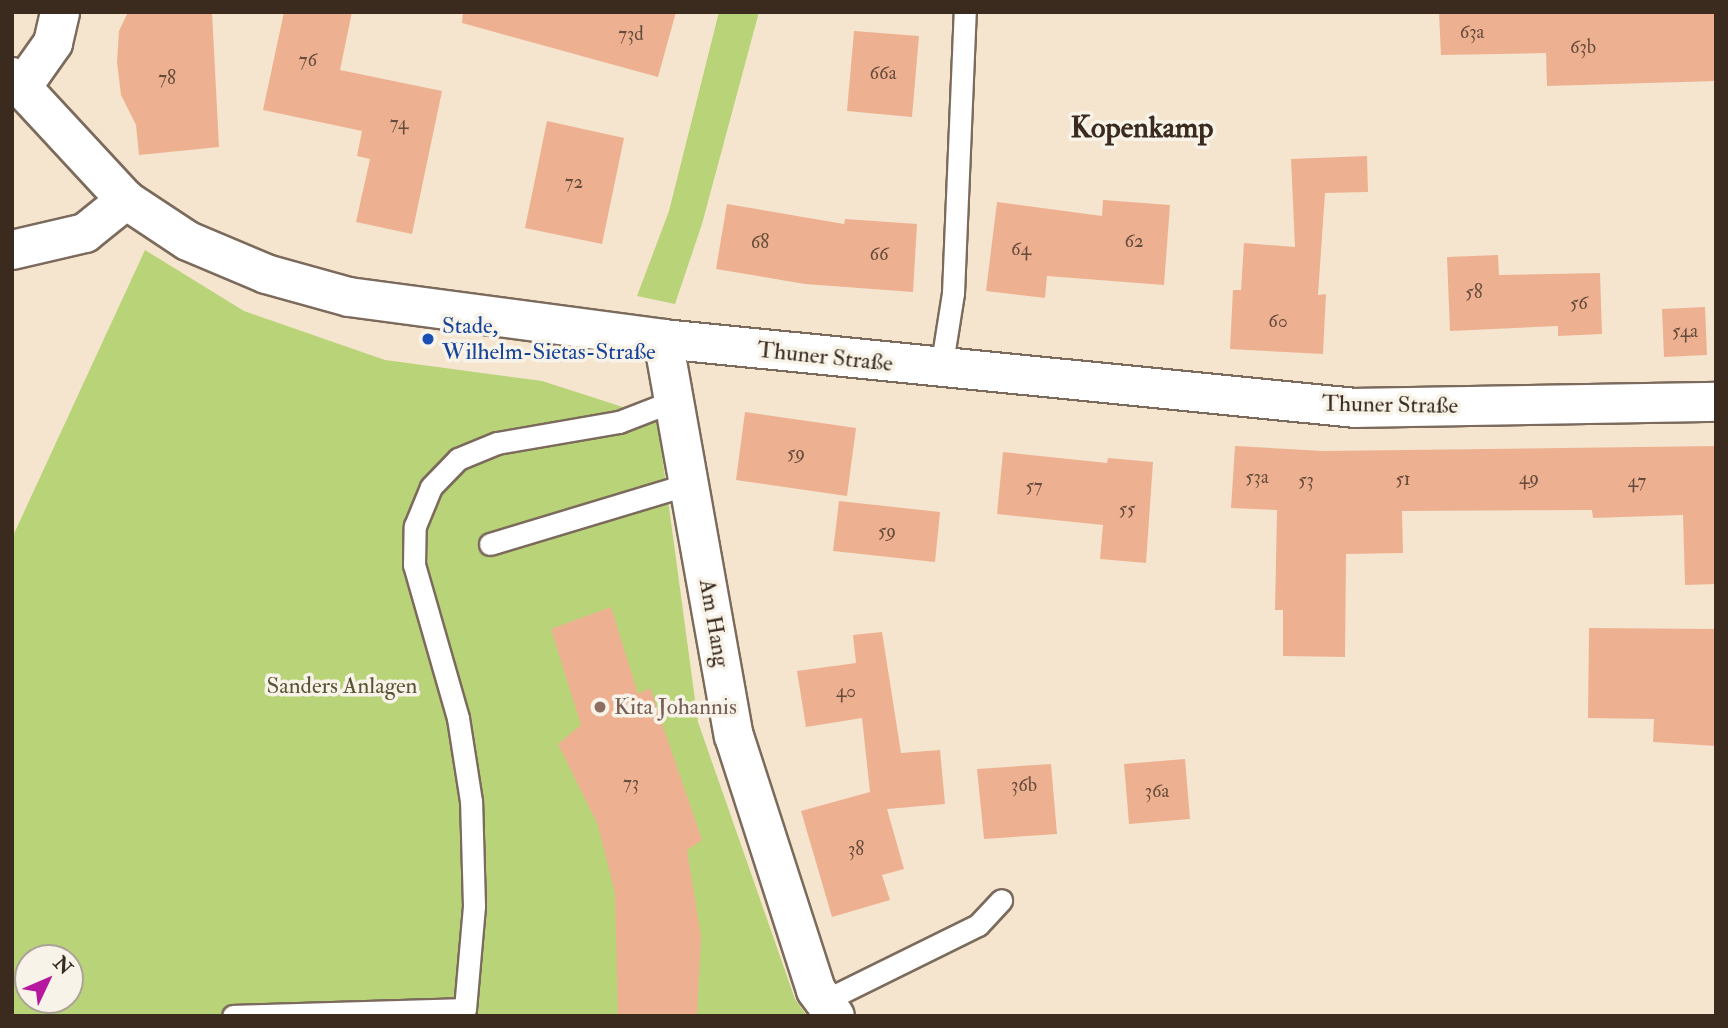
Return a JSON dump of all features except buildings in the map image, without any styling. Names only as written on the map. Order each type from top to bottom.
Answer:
[{"type":"street","points":[[17,82],[53,43],[60,12]]},
{"type":"street","name":"Thuner Straße","points":[[17,82],[126,200],[188,241],[266,274],[349,297],[663,339],[941,369],[1356,408],[1716,402]]},
{"type":"street","points":[[12,250],[85,233],[126,200]]},
{"type":"street","name":"Am Hang","points":[[663,339],[734,736],[816,990],[830,1008]]},
{"type":"lane","points":[[941,369],[954,280],[965,12]]},
{"type":"lane","points":[[233,1016],[466,1009],[474,906],[471,801],[458,718],[417,579],[415,526],[431,487],[458,459],[498,443],[619,422],[673,401]]},
{"type":"lane","points":[[490,544],[689,484]]},
{"type":"lane","points":[[830,1008],[978,925],[1001,900]]},
{"type":"green space","points":[[719,12],[759,12],[702,224],[675,304],[637,296],[669,211]]},
{"type":"green space","name":"Sanders Anlagen","points":[[145,250],[244,311],[385,360],[542,381],[657,418],[698,722],[795,999],[807,1016],[12,1016],[12,538]]},
{"type":"place","name":"Stade, Wilhelm-Sietas-Straße","points":[[428,339]]},
{"type":"place","name":"Kita Johannis","points":[[600,707]]},
{"type":"district","name":"Kopenkamp","points":[[1142,128]]}]
